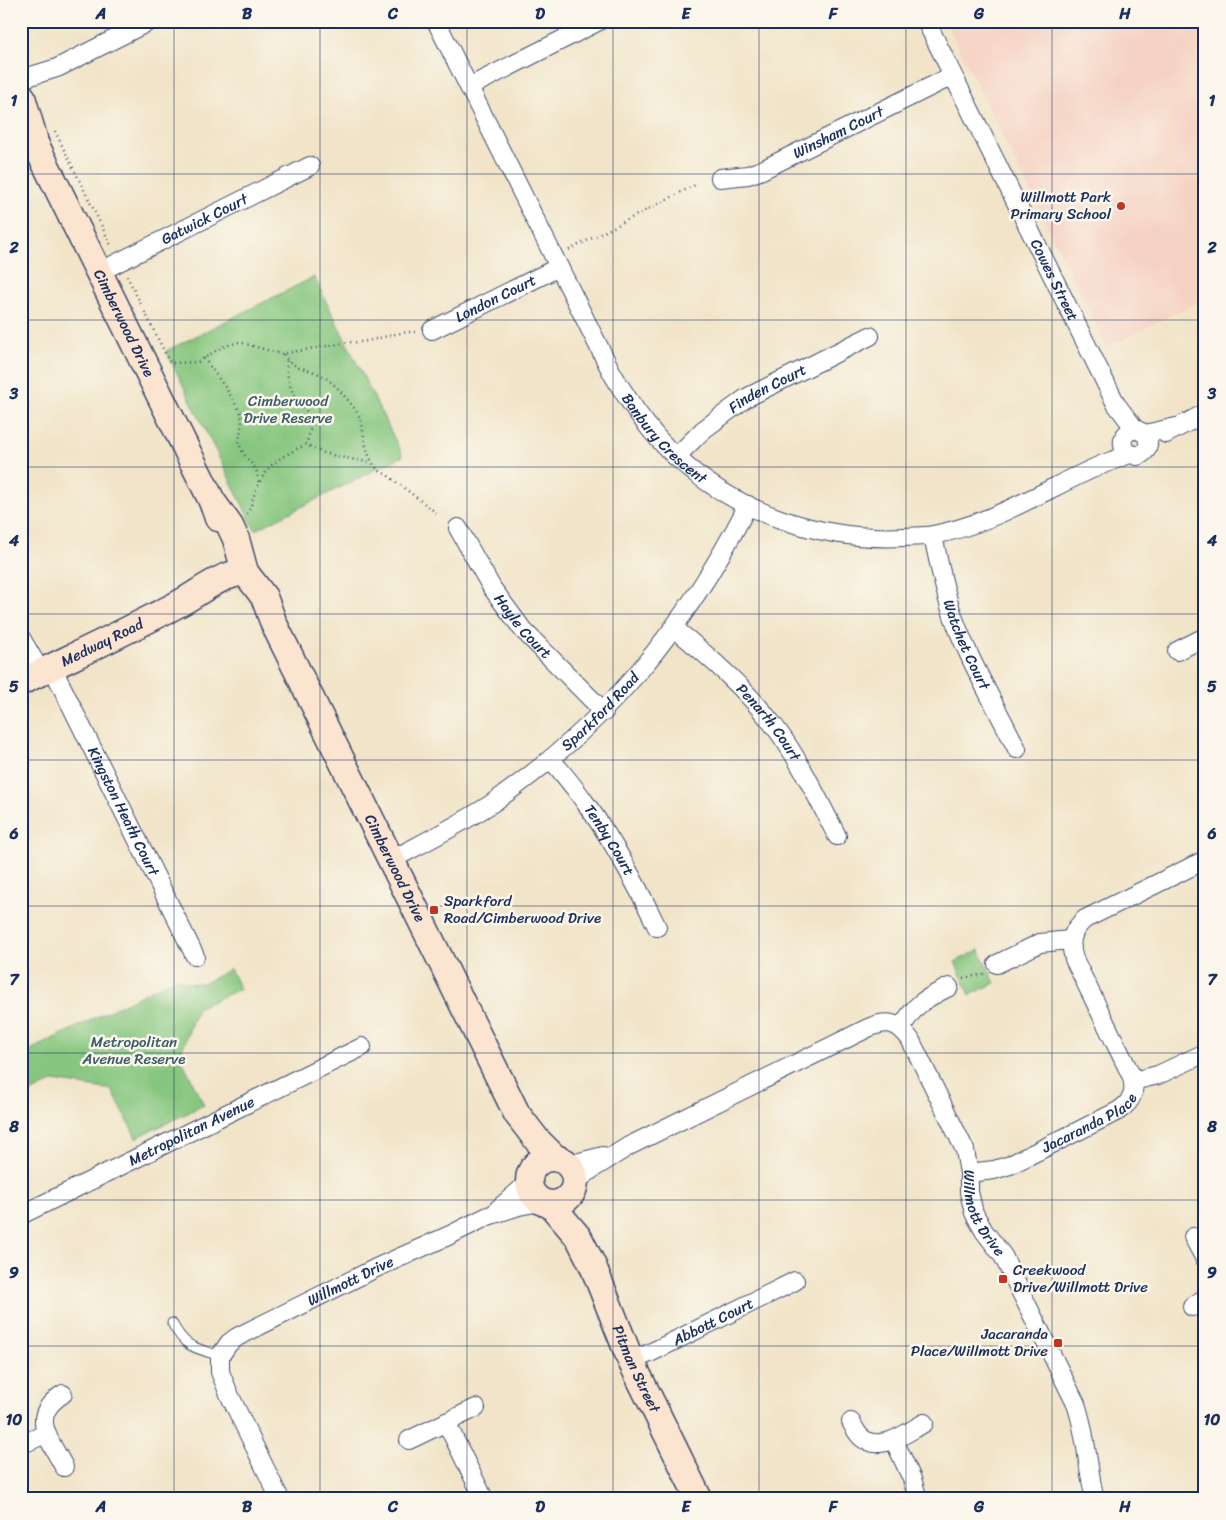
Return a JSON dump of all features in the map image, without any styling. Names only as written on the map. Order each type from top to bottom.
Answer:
[{"type":"street","points":[[22,95],[57,68],[150,21]]},
{"type":"street","name":"Banbury Crescent","points":[[436,21],[612,373],[627,399],[647,426],[676,458],[708,482],[748,505],[796,525],[847,535],[888,537],[933,535],[1002,513],[1096,467],[1134,441],[1176,427],[1205,413]]},
{"type":"street","points":[[469,87],[599,21]]},
{"type":"street","name":"Cowes Street","points":[[926,21],[1134,441]]},
{"type":"street","name":"Winsham Court","points":[[720,178],[748,175],[762,170],[952,76]]},
{"type":"street","name":"Cimberwood Drive","points":[[22,95],[109,266],[212,501],[230,526],[236,539],[238,576],[264,597],[274,624],[518,1114],[526,1143],[552,1183]]},
{"type":"street","name":"Gatwick Court","points":[[109,266],[310,166]]},
{"type":"street","name":"London Court","points":[[432,330],[559,266]]},
{"type":"street","name":"Finden Court","points":[[676,458],[703,430],[746,398],[870,336]]},
{"type":"street","name":"Sparkford Road","points":[[392,860],[489,805],[551,759],[604,712],[644,667],[695,599],[724,551],[748,505]]},
{"type":"street","name":"Hayle Court","points":[[458,528],[492,588],[522,630],[604,712]]},
{"type":"street","name":"Watchet Court","points":[[933,535],[942,581],[951,611],[971,658],[1017,748]]},
{"type":"street","name":"Medway Road","points":[[33,671],[181,603],[216,580],[238,576]]},
{"type":"street","name":"Penarth Court","points":[[674,628],[738,684],[776,728],[794,755],[837,836]]},
{"type":"street","points":[[1177,651],[1205,637]]},
{"type":"street","name":"Kingston Heath Court","points":[[21,638],[33,671],[195,956]]},
{"type":"street","name":"Tenby Court","points":[[551,759],[584,800],[609,838],[643,897],[657,927]]},
{"type":"street","points":[[997,964],[1040,943],[1070,940],[1078,925],[1085,919],[1205,860]]},
{"type":"street","name":"Jacaranda Place","points":[[969,1173],[994,1170],[1010,1165],[1118,1111],[1131,1101],[1134,1095],[1133,1081],[1074,959],[1070,940]]},
{"type":"street","points":[[901,1028],[914,1007],[949,987]]},
{"type":"street","name":"Willmott Drive","points":[[220,1356],[229,1343],[237,1337],[376,1268],[488,1216],[552,1183],[586,1161],[629,1146],[868,1028],[886,1022],[901,1028],[910,1039],[965,1150],[969,1173],[969,1192],[974,1213],[984,1231],[1003,1256],[1076,1404],[1083,1426],[1093,1494]]},
{"type":"street","name":"Metropolitan Avenue","points":[[21,1215],[362,1047]]},
{"type":"street","points":[[1133,1081],[1170,1071],[1205,1053]]},
{"type":"street","name":"Pitman Street","points":[[552,1183],[601,1283],[631,1362],[699,1499]]},
{"type":"street","points":[[1194,1237],[1205,1260]]},
{"type":"street","name":"Abbott Court","points":[[631,1362],[795,1281]]},
{"type":"street","points":[[220,1356],[219,1364],[222,1380],[280,1499]]},
{"type":"street","points":[[63,1394],[49,1404],[46,1410],[44,1425],[64,1466]]},
{"type":"street","points":[[409,1440],[476,1408]]},
{"type":"street","points":[[446,1422],[484,1499]]},
{"type":"street","points":[[851,1422],[858,1433],[868,1441],[875,1443],[894,1440],[924,1423]]},
{"type":"street","points":[[21,1445],[47,1433]]},
{"type":"street","points":[[894,1440],[912,1479],[918,1499]]},
{"type":"lane","points":[[172,1323],[186,1344],[220,1356]]},
{"type":"path","points":[[45,137],[109,266],[170,363],[192,363],[222,347],[239,342],[283,354],[349,342],[360,343],[407,331],[432,330]]},
{"type":"path","points":[[568,251],[697,184]]},
{"type":"path","points":[[283,354],[287,361],[286,369],[293,391],[309,417],[310,422],[306,444]]},
{"type":"path","points":[[204,358],[241,412],[242,421],[239,443],[243,453],[256,469],[259,484]]},
{"type":"path","points":[[287,361],[322,376],[337,388],[349,401],[361,420],[363,434],[372,461],[380,472],[386,474],[438,514]]},
{"type":"path","points":[[246,515],[251,508],[259,484],[268,467],[275,461],[306,444]]},
{"type":"path","points":[[306,444],[312,448],[335,455],[368,462],[372,461]]},
{"type":"path","points":[[949,987],[947,982],[951,980],[983,974],[996,969],[997,964]]},
{"type":"shaded area","name":"Willmott Park Primary School","points":[[945,21],[1205,21],[1205,299],[1107,347]]},
{"type":"green space","name":"Cimberwood Drive Reserve","points":[[314,277],[403,456],[255,530],[166,351]]},
{"type":"green space","points":[[979,950],[995,983],[970,995],[955,962]]},
{"type":"green space","name":"Metropolitan Avenue Reserve","points":[[230,969],[240,989],[197,1008],[180,1056],[204,1105],[136,1138],[112,1090],[54,1081],[25,1096],[21,1073],[28,1051],[176,978],[191,983],[204,982]]},
{"type":"place","name":"Willmott Park Primary School","points":[[1121,206]]},
{"type":"place","name":"Sparkford Road/Cimberwood Drive","points":[[434,910]]},
{"type":"place","name":"Creekwood Drive/Willmott Drive","points":[[1003,1279]]},
{"type":"place","name":"Jacaranda Place/Willmott Drive","points":[[1058,1343]]}]
